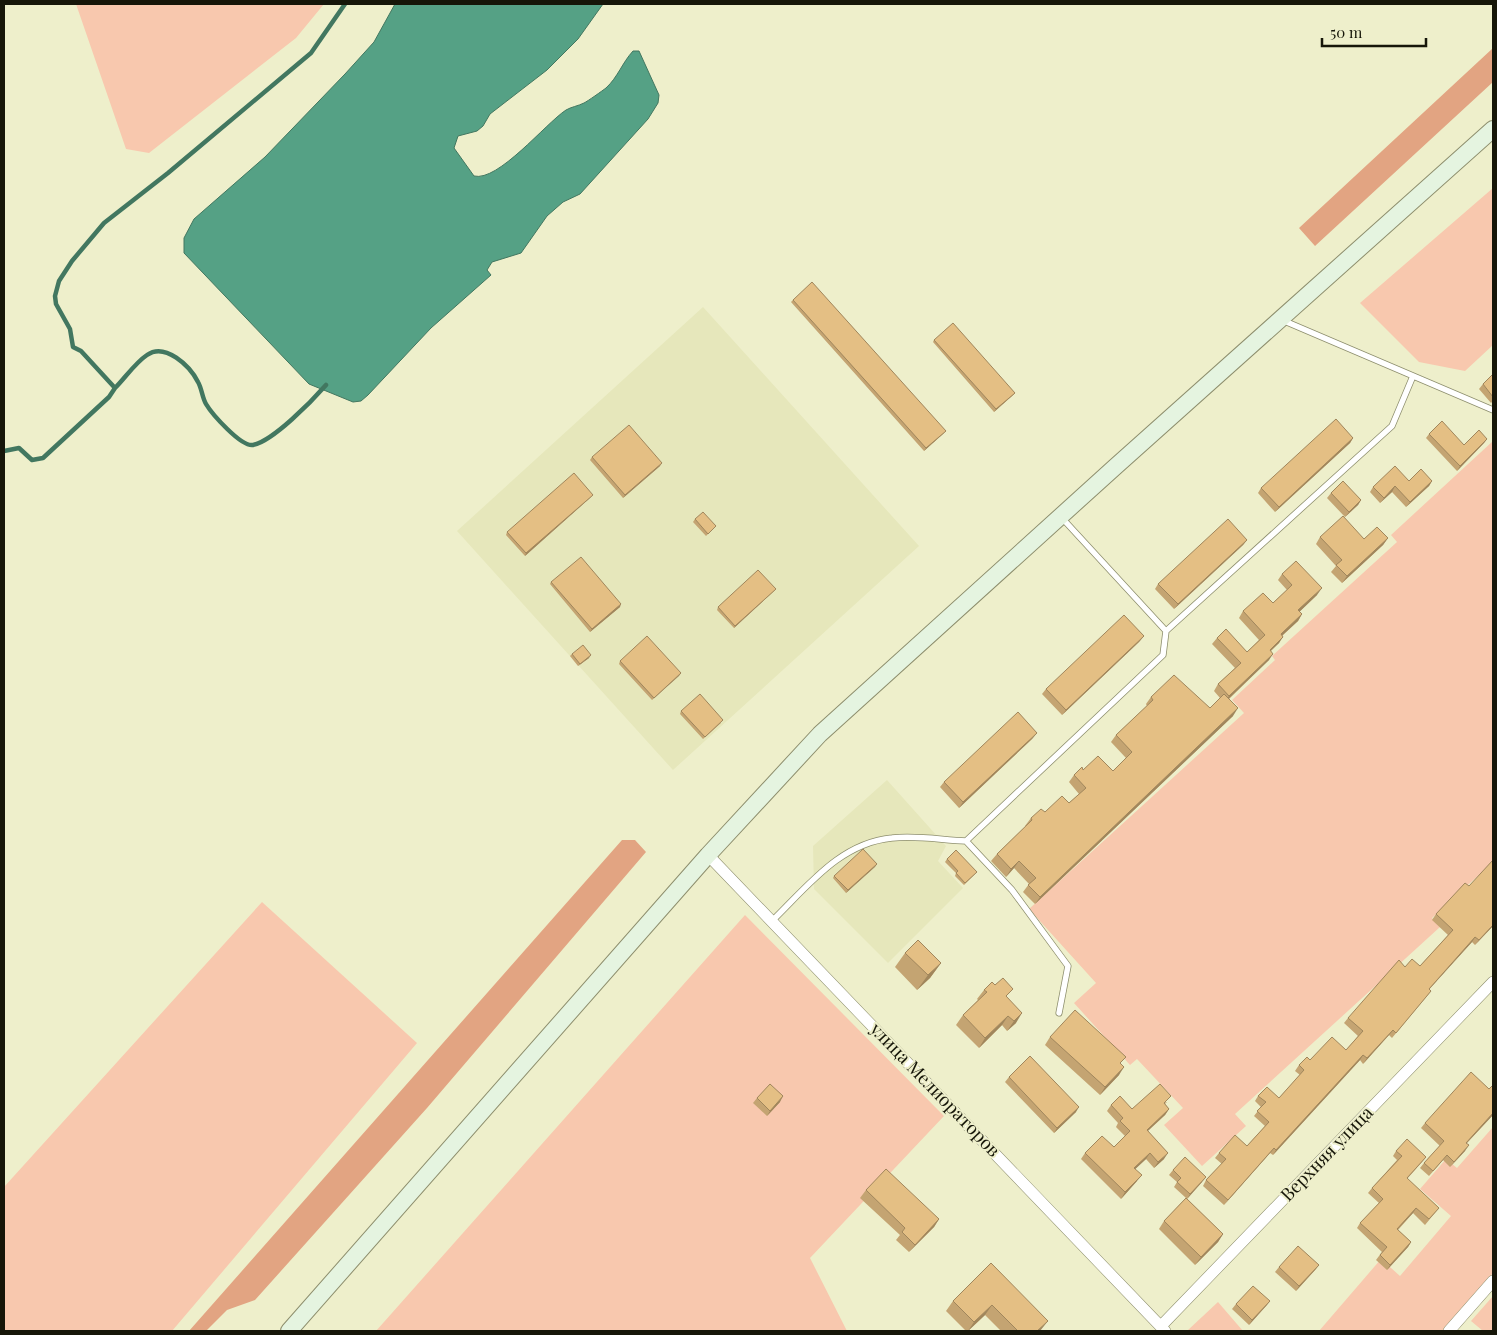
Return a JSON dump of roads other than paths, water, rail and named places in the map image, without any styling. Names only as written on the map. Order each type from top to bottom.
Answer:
[{"type":"main road","points":[[289,1331],[708,855],[820,734],[1060,516],[1493,130]]},
{"type":"street","name":"улица Мелиораторов","points":[[708,855],[1163,1329]]},
{"type":"street","name":"Верхняя улица","points":[[1163,1329],[1493,982]]},
{"type":"street","points":[[1448,1331],[1493,1281]]},
{"type":"lane","points":[[1280,319],[1493,410]]},
{"type":"lane","points":[[966,841],[1163,655],[1166,631],[1392,426],[1413,376]]},
{"type":"lane","points":[[1060,516],[1166,631]]},
{"type":"lane","points":[[772,921],[837,857],[863,843],[893,838],[966,841],[1012,890],[1068,966],[1059,1013]]},
{"type":"waterway","points":[[4,451],[19,448],[32,460],[43,458],[109,397],[115,388],[81,351],[73,347],[70,329],[56,304],[55,296],[59,281],[72,261],[104,223],[168,173],[311,53],[345,4]]},
{"type":"waterway","points":[[115,388],[134,366],[147,355],[161,351],[169,354],[189,369],[199,385],[206,404],[220,422],[241,441],[253,445],[271,436],[281,428],[326,385]]}]
